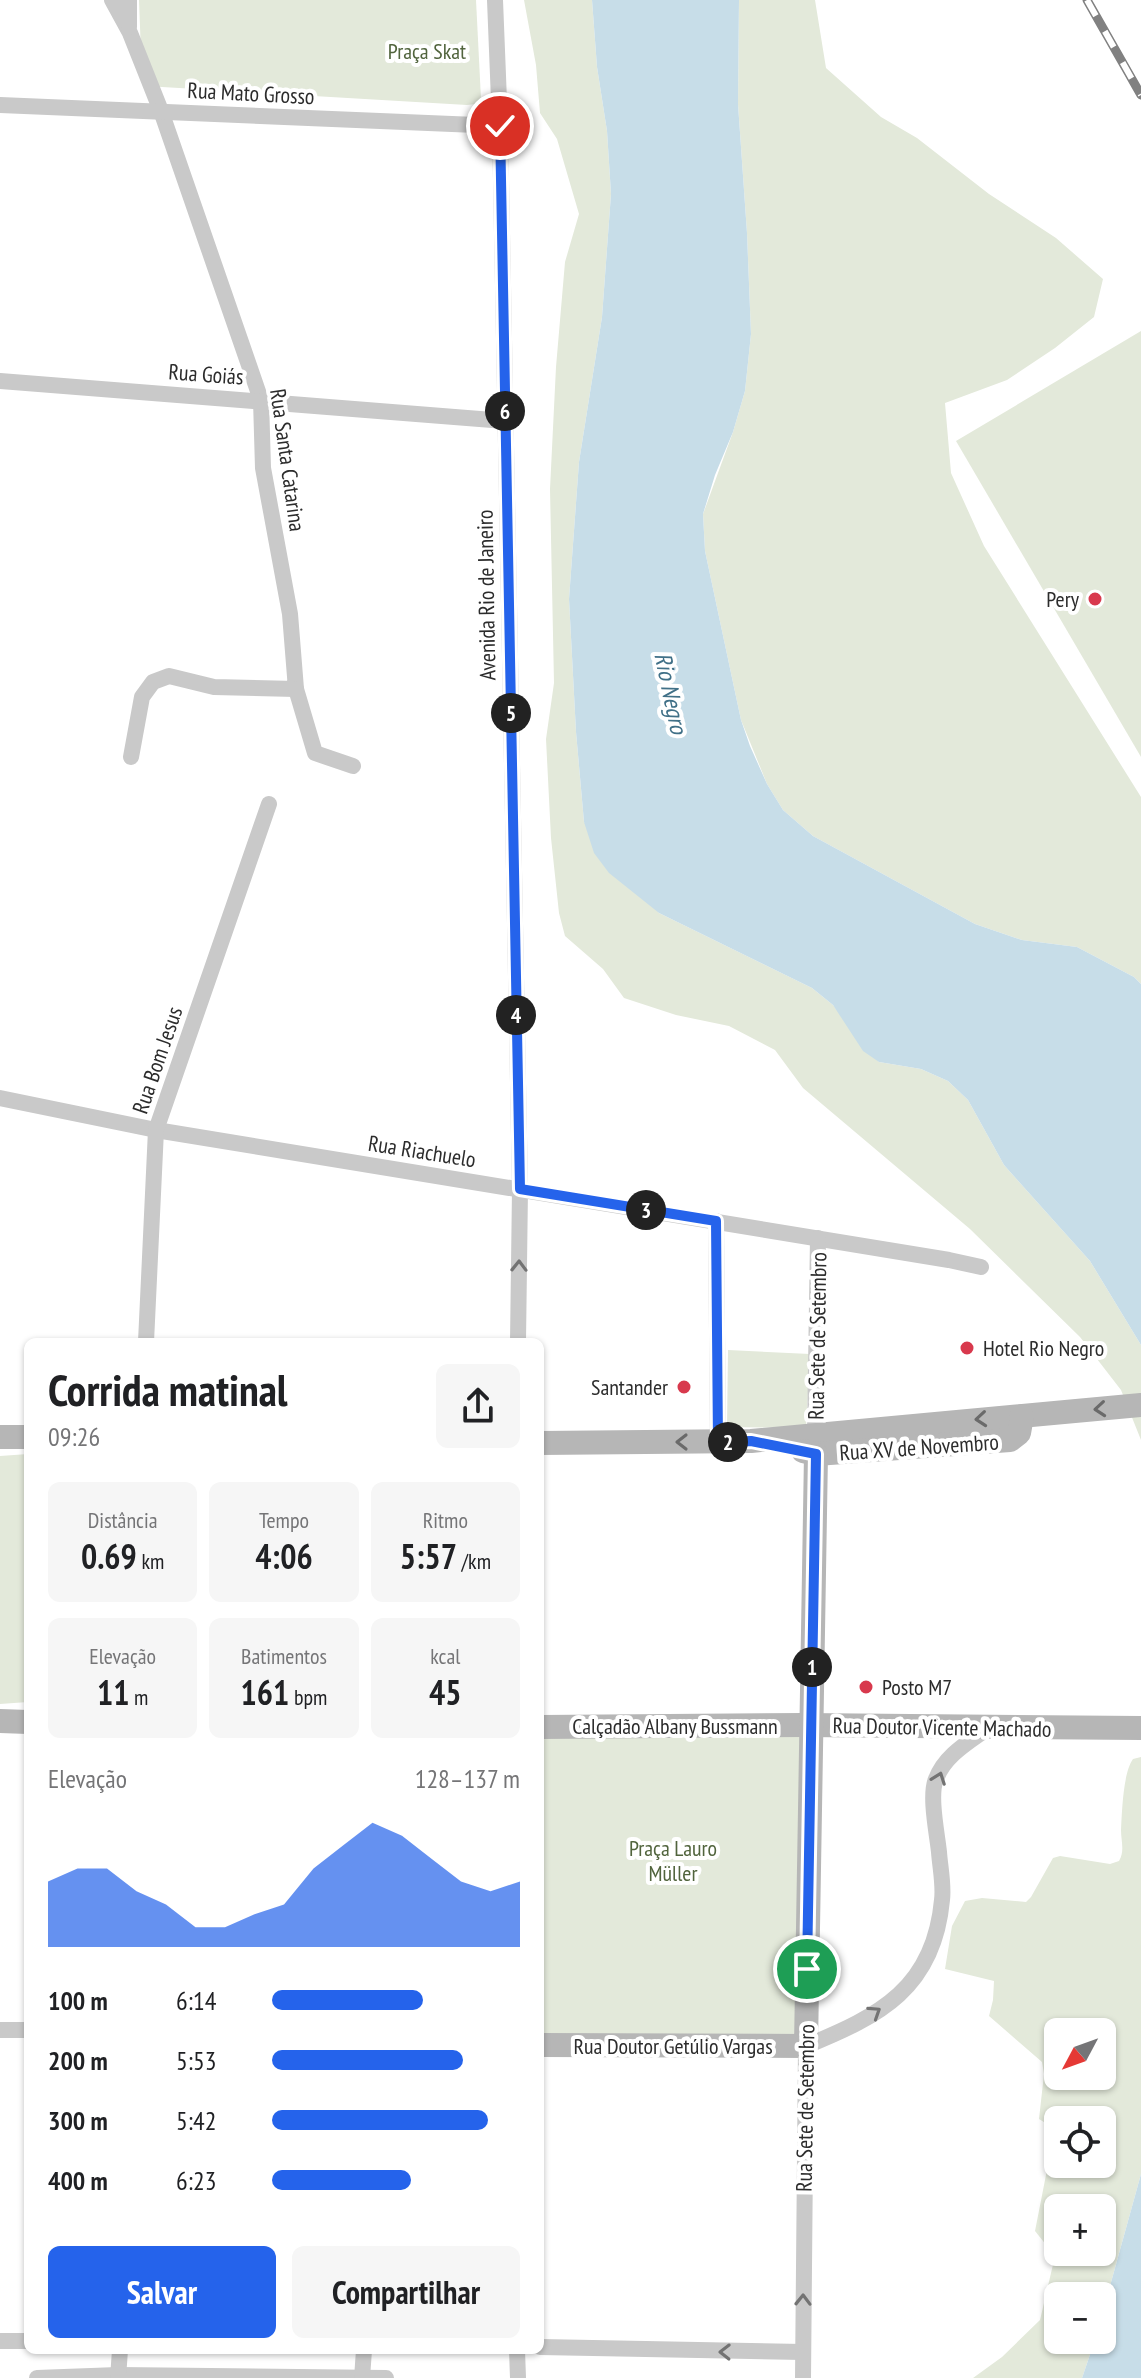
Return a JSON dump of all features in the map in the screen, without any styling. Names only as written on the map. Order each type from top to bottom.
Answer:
[{"type":"main road","name":"Rua XV de Novembro","points":[[544,1443],[751,1441],[816,1444],[1010,1440],[1019,1433],[1022,1416],[1141,1405]]},
{"type":"main road","points":[[0,1437],[24,1437]]},
{"type":"main road","name":"Rua Sete de Setembro","points":[[806,2046],[816,1444]]},
{"type":"main road","points":[[0,1721],[24,1722]]},
{"type":"main road","name":"Calçadão Albany Bussmann","points":[[544,1727],[811,1725]]},
{"type":"main road","name":"Rua Doutor Vicente Machado","points":[[811,1725],[1141,1728]]},
{"type":"main road","name":"Rua Doutor Getúlio Vargas","points":[[544,2045],[806,2046]]},
{"type":"street","name":"Rua Santa Catarina","points":[[112,0],[130,33],[161,111],[261,400],[263,468],[290,614],[296,689],[315,753],[353,766]]},
{"type":"street","name":"Rua Santa Catarina","points":[[129,0],[130,33]]},
{"type":"street","name":"Avenida Rio de Janeiro","points":[[495,0],[520,1189],[518,1338]]},
{"type":"street","name":"Rua Mato Grosso","points":[[0,105],[500,126]]},
{"type":"street","name":"Rua Goiás","points":[[0,381],[505,421]]},
{"type":"street","points":[[131,757],[142,697],[153,682],[169,676],[214,687],[296,689]]},
{"type":"street","name":"Rua Bom Jesus","points":[[146,1338],[156,1130],[269,804]]},
{"type":"street","name":"Rua Riachuelo","points":[[0,1098],[156,1130],[981,1267]]},
{"type":"street","points":[[716,1221],[718,1442]]},
{"type":"street","name":"Rua Sete de Setembro","points":[[816,1444],[818,1238]]},
{"type":"street","points":[[806,2046],[845,2030],[880,2010],[906,1990],[924,1966],[938,1930],[943,1897],[934,1804],[935,1780],[950,1756],[988,1728]]},
{"type":"street","points":[[0,2030],[24,2030]]},
{"type":"street","name":"Rua Sete de Setembro","points":[[803,2378],[806,2046]]},
{"type":"street","points":[[0,2341],[24,2341]]},
{"type":"street","points":[[544,2347],[803,2352]]},
{"type":"street","points":[[118,2376],[120,2354]]},
{"type":"street","points":[[362,2378],[364,2354]]},
{"type":"street","points":[[517,2354],[518,2378]]},
{"type":"street","points":[[37,2378],[386,2378]]},
{"type":"green space","name":"Praça Skat","points":[[139,0],[476,0],[481,99],[476,104],[467,105],[145,86],[142,80]]},
{"type":"green space","points":[[524,0],[592,0],[597,67],[607,131],[611,194],[602,317],[579,462],[569,599],[584,822],[659,913],[812,988],[833,1005],[879,1062],[921,1069],[948,1081],[968,1100],[1004,1165],[1090,1261],[1141,1345],[1141,1440],[1121,1390],[1080,1337],[970,1229],[803,1088],[775,1050],[729,1026],[676,1015],[624,998],[603,969],[565,936],[559,913],[551,838],[546,739],[554,683],[550,489],[565,262],[579,214],[557,139],[540,113],[536,65]]},
{"type":"green space","points":[[739,0],[815,0],[826,68],[881,117],[917,138],[989,194],[1056,238],[1103,279],[1094,317],[1055,348],[1007,380],[945,403],[951,473],[984,546],[1141,797],[1141,984],[1134,977],[1077,947],[1022,940],[975,924],[813,836],[783,810],[767,784],[741,720],[705,551],[703,514],[745,391],[751,334],[738,104]]},
{"type":"green space","name":"Pery","points":[[1141,331],[1141,757],[956,441]]},
{"type":"green space","points":[[728,1350],[810,1354],[806,1428],[727,1427]]},
{"type":"green space","points":[[24,1454],[24,1702],[0,1704],[0,1456]]},
{"type":"green space","name":"Praça Lauro Müller","points":[[809,1726],[803,2042],[544,2041],[544,1729]]},
{"type":"green space","points":[[1141,1757],[1141,2174],[1116,2264],[1116,2194],[1044,2194],[1044,2242],[1035,2231],[1045,2178],[1116,2178],[1116,2106],[1044,2106],[1044,2122],[1039,2119],[1044,2074],[1042,2062],[989,2016],[994,1981],[945,1969],[952,1926],[965,1901],[982,1898],[1026,1902],[1053,1858],[1060,1856],[1110,1864],[1119,1861],[1124,1793],[1133,1759]]},
{"type":"green space","points":[[1053,2266],[1116,2266],[1111,2282],[1049,2282]]},
{"type":"green space","points":[[1044,2303],[1044,2354],[1090,2354],[1082,2378],[973,2378],[1002,2357],[1040,2320]]},
{"type":"water","name":"Rio Negro","points":[[592,0],[739,0],[738,104],[751,334],[745,391],[703,514],[705,551],[741,720],[767,784],[783,810],[813,836],[975,924],[1022,940],[1077,947],[1134,977],[1141,984],[1141,1345],[1090,1261],[1004,1165],[968,1100],[948,1081],[921,1069],[879,1062],[863,1051],[833,1005],[812,988],[659,913],[609,873],[594,853],[584,822],[569,599],[579,462],[602,317],[611,194]]},
{"type":"water","points":[[1141,2174],[1141,2378],[1082,2378],[1090,2354],[1116,2354],[1116,2282],[1111,2282]]},
{"type":"railway","points":[[1087,0],[1141,95]]},
{"type":"place","name":"Pery","points":[[1095,599]]},
{"type":"place","name":"Hotel Rio Negro","points":[[967,1348]]},
{"type":"place","name":"Santander","points":[[684,1387]]},
{"type":"place","name":"Posto M7","points":[[866,1687]]},
{"type":"route","points":[[500,126],[520,1189],[716,1221],[718,1442],[751,1441],[816,1454],[807,1969]]}]
